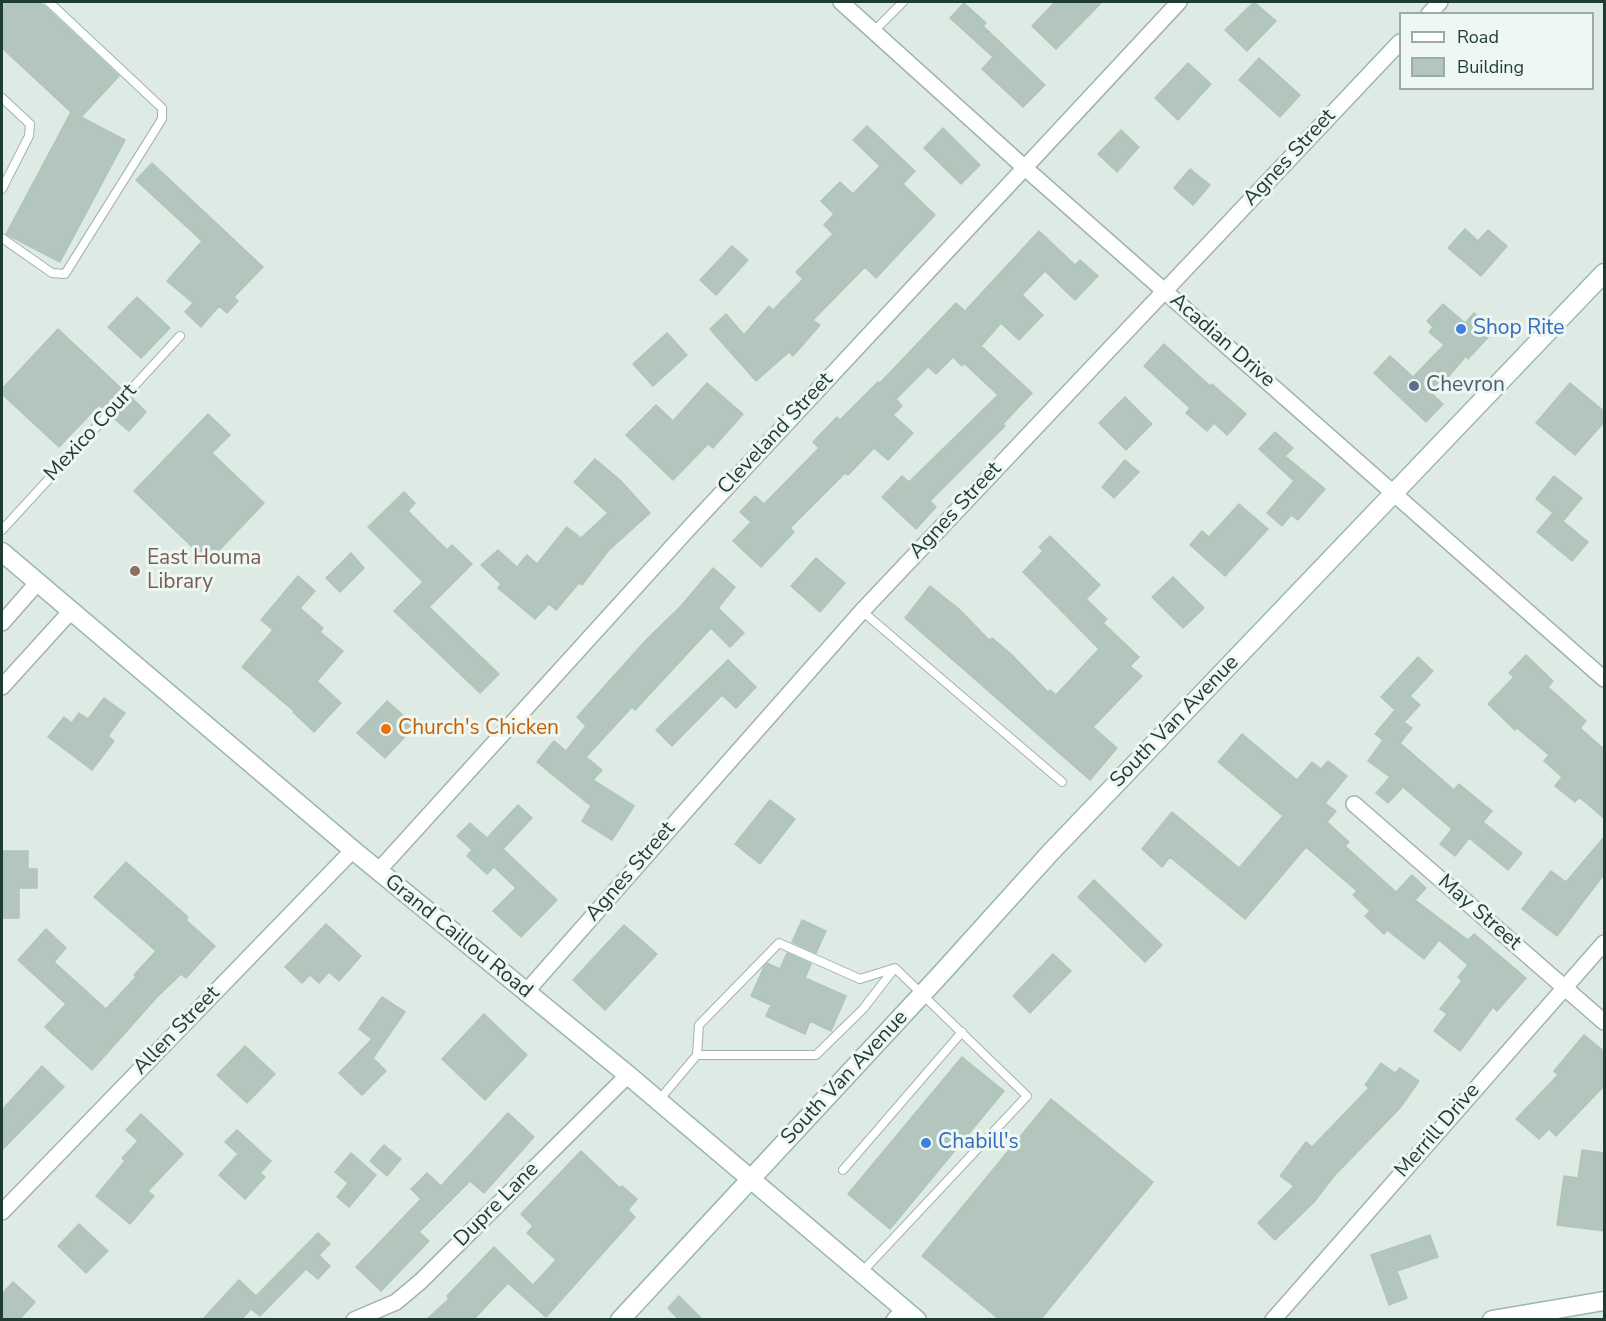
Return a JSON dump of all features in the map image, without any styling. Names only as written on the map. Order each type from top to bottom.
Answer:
[{"type":"main road","name":"South Van Avenue","points":[[620,1320],[1058,844],[1605,273]]},
{"type":"main road","name":"Grand Caillou Road","points":[[2,552],[378,871],[753,1178],[862,1272],[905,1316]]},
{"type":"main road","points":[[1492,1320],[1605,1301]]},
{"type":"street","name":"Acadian Drive","points":[[841,2],[1025,168],[1605,680]]},
{"type":"street","name":"Cleveland Street","points":[[378,871],[691,526],[1179,2]]},
{"type":"street","name":"Agnes Street","points":[[525,993],[862,611],[1399,44]]},
{"type":"street","points":[[2,623],[38,582]]},
{"type":"street","points":[[2,687],[70,612]]},
{"type":"street","name":"May Street","points":[[1354,804],[1605,1022]]},
{"type":"street","name":"Allen Street","points":[[2,1212],[353,850]]},
{"type":"street","name":"Merrill Drive","points":[[1273,1320],[1605,943]]},
{"type":"street","name":"Dupre Lane","points":[[354,1320],[396,1302],[420,1281],[628,1075]]},
{"type":"lane","points":[[2,238],[52,273],[65,274],[162,118],[162,108],[50,2]]},
{"type":"lane","points":[[874,31],[903,2]]},
{"type":"lane","points":[[2,98],[30,124],[29,136],[2,189]]},
{"type":"lane","name":"Mexico Court","points":[[2,530],[180,336]]},
{"type":"lane","points":[[862,611],[1062,782]]},
{"type":"lane","points":[[659,1100],[697,1055],[699,1025],[779,943],[861,979],[895,968]]},
{"type":"lane","points":[[862,1272],[1027,1096],[895,968]]},
{"type":"lane","points":[[697,1055],[816,1055],[863,1009],[895,968]]},
{"type":"lane","points":[[843,1170],[962,1032]]},
{"type":"building","points":[[2,2],[40,2],[119,76],[81,117],[125,140],[60,262],[6,234],[71,112],[2,48]]},
{"type":"building","points":[[1055,2],[1102,2],[1056,49],[1032,26]]},
{"type":"building","points":[[1254,2],[1276,21],[1247,51],[1225,30]]},
{"type":"building","points":[[964,3],[986,23],[983,26],[1045,85],[1023,107],[982,69],[993,57],[950,18]]},
{"type":"building","points":[[1259,58],[1300,95],[1280,117],[1239,80]]},
{"type":"building","points":[[1188,63],[1211,84],[1178,120],[1155,98]]},
{"type":"building","points":[[867,126],[915,171],[903,184],[935,215],[876,278],[865,267],[813,320],[820,325],[793,356],[789,352],[756,381],[710,329],[726,314],[744,335],[769,306],[773,310],[803,279],[796,272],[833,234],[824,225],[834,214],[821,201],[840,182],[853,194],[880,166],[853,140]]},
{"type":"building","points":[[943,128],[980,165],[961,184],[924,148]]},
{"type":"building","points":[[1121,130],[1139,147],[1117,172],[1098,154]]},
{"type":"building","points":[[152,163],[263,267],[234,297],[238,301],[227,313],[219,306],[201,327],[185,312],[193,303],[167,281],[202,241],[136,180]]},
{"type":"building","points":[[1190,169],[1210,185],[1193,205],[1174,188]]},
{"type":"building","points":[[1465,229],[1478,241],[1488,230],[1507,246],[1481,276],[1448,248]]},
{"type":"building","points":[[1039,231],[1075,265],[1080,260],[1098,276],[1075,300],[1045,271],[1022,295],[1043,315],[1019,340],[1001,323],[981,346],[1032,393],[1003,424],[1005,426],[930,501],[936,507],[916,529],[882,497],[902,476],[909,482],[998,395],[964,363],[962,366],[953,357],[936,374],[928,367],[896,399],[902,406],[893,415],[913,433],[888,460],[874,448],[848,475],[845,473],[790,528],[794,532],[761,567],[733,541],[751,522],[740,512],[755,496],[764,504],[819,448],[813,442],[837,417],[840,420],[878,382],[880,383],[956,303],[965,311]]},
{"type":"building","points":[[732,246],[748,260],[716,295],[700,280]]},
{"type":"building","points":[[137,297],[170,328],[141,358],[108,327]]},
{"type":"building","points":[[1443,304],[1465,323],[1474,313],[1494,331],[1468,359],[1466,356],[1433,395],[1443,404],[1426,422],[1374,373],[1390,356],[1413,377],[1444,345],[1429,332],[1433,327],[1427,321]]},
{"type":"building","points":[[58,329],[123,390],[104,410],[99,405],[59,447],[2,394],[2,389]]},
{"type":"building","points":[[667,333],[687,355],[653,386],[633,364]]},
{"type":"building","points":[[1164,344],[1210,386],[1212,384],[1246,414],[1227,435],[1214,423],[1207,431],[1186,413],[1190,408],[1144,366]]},
{"type":"building","points":[[707,383],[743,414],[713,448],[708,444],[673,480],[626,435],[656,405],[673,421]]},
{"type":"building","points":[[1570,383],[1605,412],[1605,421],[1575,455],[1536,423]]},
{"type":"building","points":[[1125,397],[1152,424],[1126,450],[1099,423]]},
{"type":"building","points":[[132,398],[146,412],[129,431],[113,418]]},
{"type":"building","points":[[208,414],[230,435],[212,453],[264,503],[208,562],[134,491]]},
{"type":"building","points":[[1275,432],[1293,448],[1285,456],[1325,489],[1298,520],[1291,515],[1282,526],[1267,513],[1294,481],[1259,449]]},
{"type":"building","points":[[595,459],[620,480],[650,513],[608,551],[582,585],[579,583],[556,610],[549,604],[535,619],[498,588],[501,584],[481,565],[498,550],[517,567],[527,555],[537,564],[567,527],[581,538],[608,513],[574,482]]},
{"type":"building","points":[[1125,460],[1139,472],[1114,498],[1102,487]]},
{"type":"building","points":[[1554,476],[1582,498],[1563,521],[1536,499]]},
{"type":"building","points":[[404,492],[415,503],[408,511],[447,550],[452,545],[472,564],[429,607],[499,674],[480,693],[394,611],[423,582],[368,527]]},
{"type":"building","points":[[1239,504],[1268,529],[1225,576],[1190,545],[1202,531],[1209,537]]},
{"type":"building","points":[[1553,513],[1588,542],[1572,561],[1537,532]]},
{"type":"building","points":[[1050,536],[1100,585],[1086,599],[1107,619],[1103,623],[1139,657],[1130,666],[1142,676],[1093,727],[1117,748],[1090,780],[905,618],[930,586],[959,609],[989,640],[992,638],[1011,654],[1048,692],[1050,690],[1056,695],[1099,649],[1023,572],[1043,551],[1039,547]]},
{"type":"building","points":[[351,553],[364,568],[340,592],[326,578]]},
{"type":"building","points":[[816,558],[845,583],[820,612],[791,586]]},
{"type":"building","points":[[713,568],[735,587],[718,608],[744,633],[730,647],[711,628],[635,710],[632,707],[586,757],[602,770],[593,780],[634,806],[612,840],[582,821],[591,806],[537,762],[554,741],[566,751],[586,726],[577,717],[646,640],[681,606]]},
{"type":"building","points":[[298,576],[315,591],[300,608],[323,628],[320,632],[343,651],[317,681],[341,703],[314,732],[294,711],[242,667],[273,630],[261,620]]},
{"type":"building","points":[[1173,577],[1204,608],[1183,628],[1152,597]]},
{"type":"building","points":[[1526,655],[1553,681],[1548,687],[1586,721],[1580,728],[1605,750],[1605,819],[1579,797],[1575,802],[1555,786],[1562,777],[1544,761],[1549,755],[1517,728],[1515,730],[1488,704],[1514,677],[1509,673]]},
{"type":"building","points":[[1418,657],[1433,671],[1410,696],[1420,705],[1404,722],[1412,728],[1400,743],[1454,790],[1459,784],[1492,811],[1483,822],[1522,853],[1508,870],[1469,838],[1455,856],[1440,844],[1452,829],[1403,787],[1388,803],[1376,793],[1390,777],[1368,761],[1383,740],[1375,734],[1395,710],[1381,697]]},
{"type":"building","points":[[728,660],[756,687],[736,708],[722,695],[672,746],[656,730]]},
{"type":"building","points":[[104,698],[125,713],[108,736],[114,741],[92,770],[48,737],[64,717],[72,723],[79,713],[88,719]]},
{"type":"building","name":"Church's Chicken","points":[[387,701],[415,726],[385,758],[357,733]]},
{"type":"building","points":[[1242,734],[1297,780],[1312,762],[1321,769],[1328,761],[1347,776],[1325,803],[1336,811],[1327,822],[1349,842],[1345,846],[1396,892],[1412,875],[1426,888],[1415,900],[1468,940],[1474,934],[1526,978],[1497,1011],[1493,1007],[1460,1051],[1434,1031],[1447,1014],[1440,1009],[1462,981],[1458,977],[1468,965],[1439,940],[1424,959],[1387,930],[1384,934],[1365,916],[1370,911],[1353,895],[1357,891],[1306,847],[1245,919],[1170,857],[1162,867],[1142,849],[1172,812],[1239,868],[1283,816],[1218,762]]},
{"type":"building","points":[[770,800],[795,819],[760,864],[735,844]]},
{"type":"building","points":[[518,805],[532,818],[503,849],[557,900],[521,937],[493,911],[516,888],[494,867],[487,874],[467,856],[472,850],[457,836],[470,823],[487,838]]},
{"type":"building","points":[[1605,836],[1605,873],[1557,936],[1522,909],[1551,871],[1566,882]]},
{"type":"building","points":[[2,851],[28,851],[28,869],[37,869],[37,888],[19,888],[19,918],[2,918]]},
{"type":"building","points":[[126,862],[188,917],[186,920],[215,946],[186,978],[181,974],[157,997],[92,1070],[45,1027],[66,1004],[18,960],[46,929],[66,948],[54,962],[106,1009],[136,977],[134,975],[156,951],[94,897]]},
{"type":"building","points":[[1094,880],[1162,945],[1145,962],[1078,897]]},
{"type":"building","points":[[802,920],[826,931],[816,953],[792,942]]},
{"type":"building","points":[[326,924],[361,956],[339,981],[329,972],[319,983],[310,975],[302,983],[285,967]]},
{"type":"building","points":[[624,925],[657,954],[605,1010],[573,980]]},
{"type":"building","points":[[787,953],[811,964],[805,978],[846,996],[831,1031],[810,1021],[805,1034],[766,1016],[771,1005],[751,996],[767,963],[780,969]]},
{"type":"building","points":[[1053,954],[1071,971],[1030,1013],[1013,996]]},
{"type":"building","points":[[382,997],[405,1012],[373,1058],[386,1071],[362,1095],[339,1073],[372,1039],[359,1029]]},
{"type":"building","points":[[484,1014],[527,1055],[485,1100],[442,1059]]},
{"type":"building","points":[[1584,1035],[1605,1052],[1605,1085],[1556,1136],[1549,1129],[1539,1139],[1516,1119],[1558,1075],[1554,1071]]},
{"type":"building","points":[[245,1046],[275,1074],[247,1103],[217,1075]]},
{"type":"building","name":"Chabill's","points":[[962,1057],[1004,1091],[890,1229],[848,1194]]},
{"type":"building","points":[[1381,1063],[1395,1073],[1400,1068],[1419,1081],[1400,1108],[1335,1175],[1314,1202],[1275,1240],[1258,1223],[1294,1186],[1280,1176],[1306,1142],[1312,1147],[1369,1088],[1365,1085]]},
{"type":"building","points":[[42,1066],[64,1087],[2,1150],[2,1110]]},
{"type":"building","points":[[1051,1099],[1153,1182],[1040,1320],[1000,1320],[922,1256]]},
{"type":"building","points":[[508,1113],[534,1137],[484,1193],[470,1181],[419,1232],[429,1241],[381,1291],[356,1267],[421,1199],[411,1189],[427,1173],[441,1186]]},
{"type":"building","points":[[141,1114],[183,1154],[148,1191],[154,1196],[130,1224],[96,1196],[125,1161],[122,1158],[138,1141],[126,1130]]},
{"type":"building","points":[[237,1130],[271,1161],[260,1173],[265,1177],[245,1199],[219,1175],[238,1154],[225,1142]]},
{"type":"building","points":[[384,1145],[401,1159],[387,1176],[370,1161]]},
{"type":"building","points":[[1582,1150],[1605,1153],[1605,1231],[1557,1225],[1564,1176],[1578,1178]]},
{"type":"building","points":[[581,1151],[620,1188],[622,1186],[637,1199],[628,1210],[635,1217],[546,1317],[508,1283],[473,1320],[426,1320],[449,1299],[447,1296],[494,1247],[533,1285],[556,1260],[527,1233],[533,1226],[521,1214]]},
{"type":"building","points":[[351,1153],[376,1175],[349,1207],[337,1197],[348,1183],[335,1172]]},
{"type":"building","points":[[79,1224],[108,1251],[86,1273],[58,1246]]},
{"type":"building","points":[[318,1233],[330,1244],[319,1255],[330,1266],[318,1279],[306,1269],[260,1316],[251,1309],[241,1320],[202,1320],[239,1280],[256,1296]]},
{"type":"building","points":[[1430,1235],[1438,1257],[1397,1271],[1407,1298],[1389,1305],[1371,1255]]},
{"type":"building","points":[[13,1282],[35,1302],[19,1320],[2,1320],[2,1294]]},
{"type":"building","points":[[679,1296],[703,1320],[679,1320],[668,1308]]},
{"type":"place","name":"Shop Rite","points":[[1461,329]]},
{"type":"place","name":"Chevron","points":[[1414,386]]},
{"type":"place","name":"East Houma Library","points":[[135,571]]},
{"type":"place","name":"Church's Chicken","points":[[386,729]]},
{"type":"place","name":"Chabill's","points":[[926,1143]]}]
